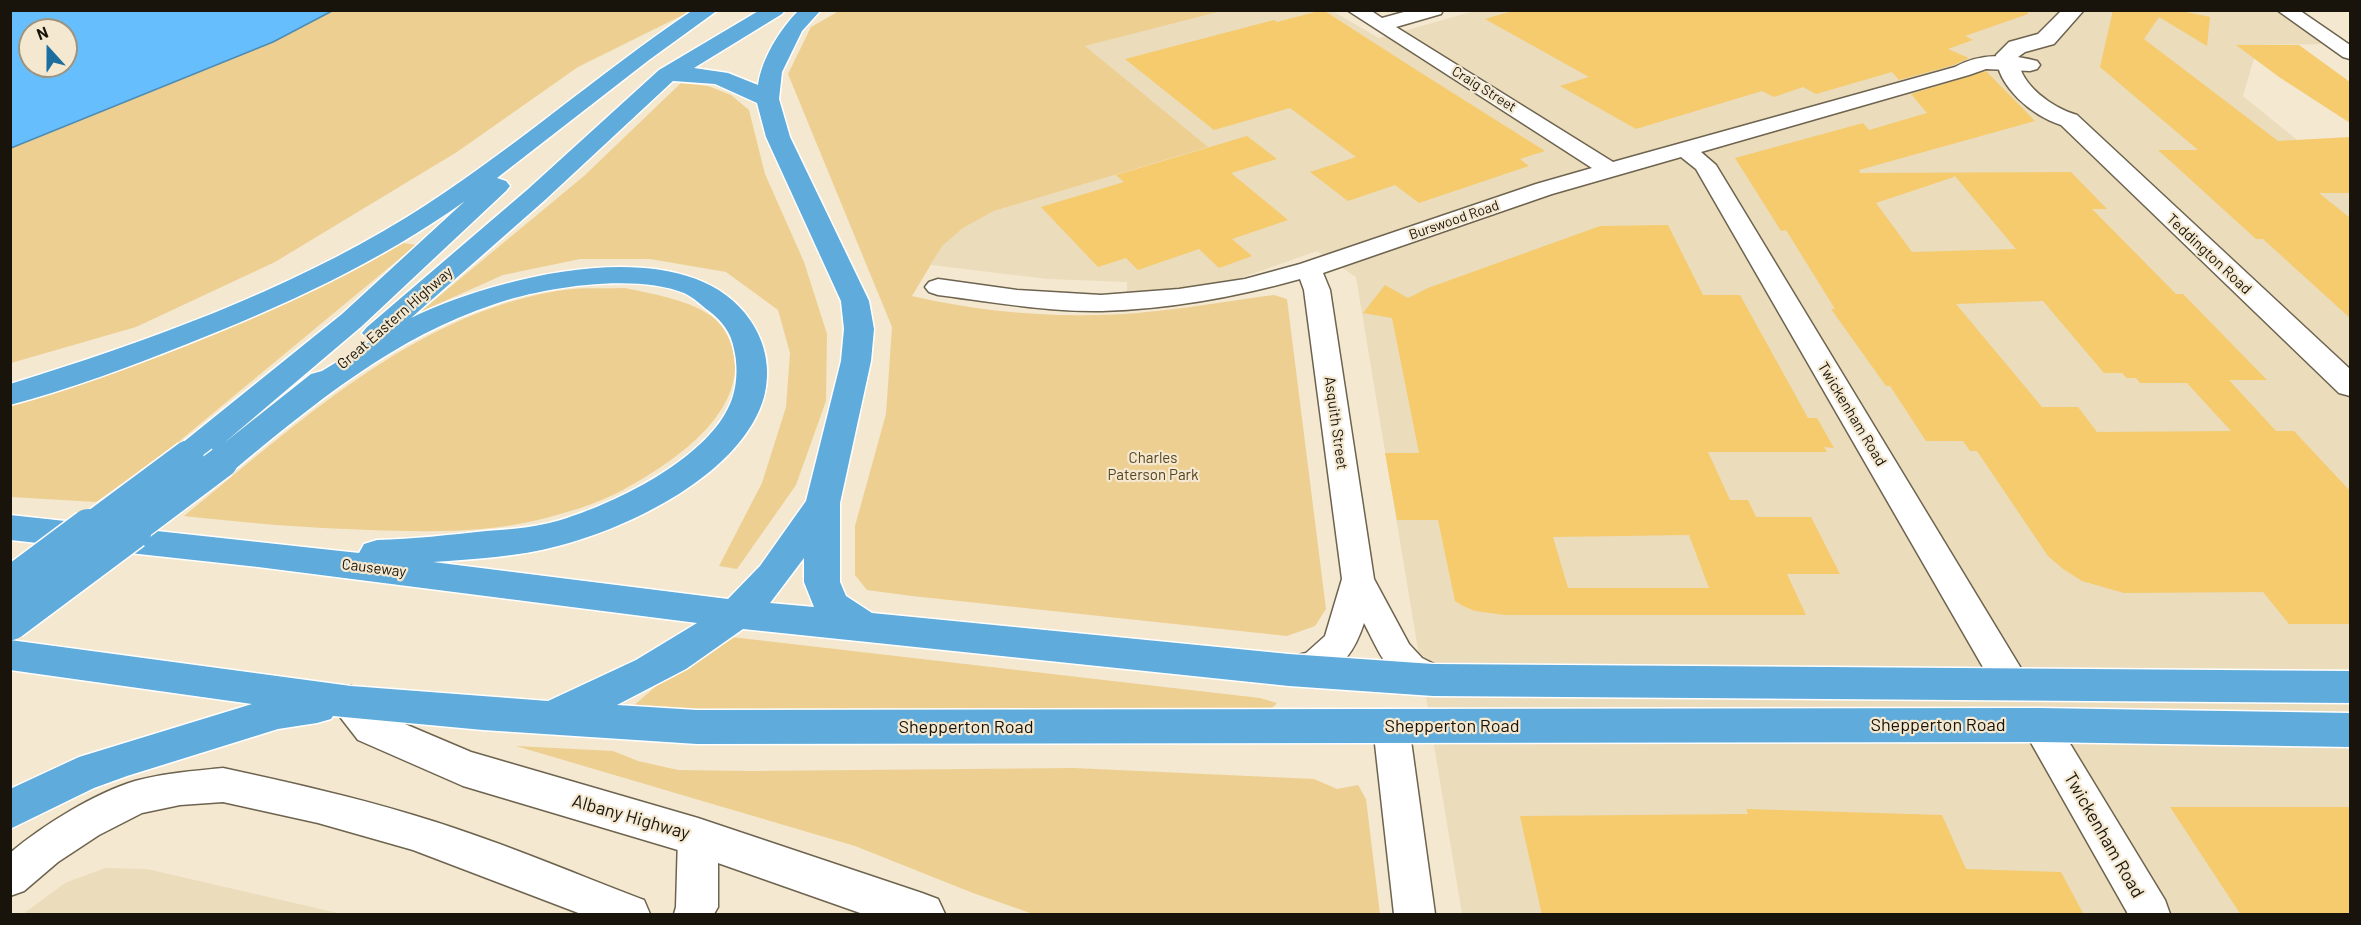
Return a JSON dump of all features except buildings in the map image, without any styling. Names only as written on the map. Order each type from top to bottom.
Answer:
[{"type":"highway","name":"Great Eastern Highway","points":[[10,588],[188,456],[352,320],[621,70],[708,10]]},
{"type":"highway","name":"Great Eastern Highway","points":[[10,620],[222,462],[306,395],[536,195],[667,75],[775,10]]},
{"type":"highway","points":[[811,10],[793,28],[771,72],[768,99],[778,137],[855,301],[859,329],[856,361],[823,502],[822,582],[831,605],[865,628]]},
{"type":"highway","points":[[10,395],[101,367],[254,306],[383,241],[484,174],[621,70]]},
{"type":"highway","points":[[558,129],[621,90],[667,75],[692,73],[727,78],[768,99]]},
{"type":"highway","points":[[258,554],[411,552],[540,538],[598,520],[644,499],[682,475],[712,452],[741,413],[749,396],[753,365],[749,339],[731,313],[692,286],[647,278],[590,276],[540,283],[460,306],[423,324],[306,395]]},
{"type":"highway","points":[[10,655],[351,702],[554,717],[652,670],[736,614],[777,570],[823,502]]},
{"type":"highway","name":"Causeway","points":[[10,527],[258,554],[736,614]]},
{"type":"highway","points":[[736,614],[1289,670],[1433,680],[2350,687]]},
{"type":"highway","points":[[10,810],[79,775],[177,742],[278,713],[351,702]]},
{"type":"highway","name":"Shepperton Road","points":[[554,717],[697,727],[2039,725],[2350,730]]},
{"type":"main road","points":[[2019,69],[2044,47],[2046,39],[2074,11]]},
{"type":"main road","name":"Teddington Road","points":[[2019,69],[2047,111],[2069,120],[2350,386]]},
{"type":"main road","name":"Albany Highway","points":[[351,702],[372,728],[463,768],[698,837],[922,915]]},
{"type":"street","name":"Craig Street","points":[[1356,10],[1610,170]]},
{"type":"street","points":[[1380,25],[1434,10]]},
{"type":"street","points":[[2286,10],[2350,53]]},
{"type":"street","name":"Burswood Road","points":[[938,287],[1017,298],[1101,303],[1211,294],[1309,269],[1544,189],[1962,71],[2019,69]]},
{"type":"street","name":"Twickenham Road","points":[[1685,150],[1705,165],[2012,685]]},
{"type":"street","name":"Asquith Street","points":[[1309,269],[1317,290],[1358,579],[1397,654],[1410,668],[1433,680]]},
{"type":"street","name":"Asquith Street","points":[[1289,670],[1323,661],[1334,652],[1349,615],[1358,579]]},
{"type":"street","name":"Twickenham Road","points":[[2039,725],[2150,915]]},
{"type":"street","points":[[1390,726],[1415,915]]},
{"type":"street","points":[[10,878],[44,849],[85,823],[135,798],[180,788],[223,785],[413,832],[460,848],[629,915]]},
{"type":"street","points":[[694,915],[697,907],[698,837]]},
{"type":"shaded area","points":[[1478,10],[2279,11],[2328,44],[2258,45],[2243,96],[2350,183],[2350,914],[1462,914],[1356,277],[1317,251],[1218,286],[1127,293],[1127,282],[1047,279],[931,265],[941,246],[963,228],[994,211],[1207,147],[1084,46],[1222,11],[1332,11],[1379,38]]},
{"type":"shaded area","points":[[105,868],[147,869],[342,914],[23,914],[65,883]]},
{"type":"green space","points":[[332,11],[691,11],[578,67],[457,152],[275,262],[136,327],[11,363],[10,148],[273,42]]},
{"type":"green space","name":"Charles Paterson Park","points":[[839,11],[1222,11],[1085,46],[1208,147],[994,211],[963,228],[942,246],[912,296],[967,307],[1053,315],[1109,315],[1154,311],[1274,295],[1287,299],[1326,609],[1315,626],[1287,636],[912,596],[867,590],[855,575],[855,526],[886,414],[892,327],[788,74],[811,27]]},
{"type":"green space","points":[[681,83],[708,86],[731,95],[749,110],[765,174],[804,262],[827,334],[826,401],[796,485],[737,569],[719,566],[762,483],[786,407],[790,353],[778,310],[726,272],[650,259],[580,259],[503,275],[420,312],[584,176]]},
{"type":"green space","points":[[397,242],[416,245],[165,453],[96,502],[11,497],[10,403]]},
{"type":"green space","points":[[625,288],[684,302],[706,312],[719,323],[726,334],[735,363],[733,384],[725,404],[712,422],[679,454],[623,490],[592,504],[549,517],[517,524],[454,531],[346,529],[184,516],[269,446],[358,379],[405,349],[453,324],[504,304],[557,291]]},
{"type":"green space","points":[[731,637],[1260,698],[1277,703],[1270,710],[691,713],[632,707],[692,655]]},
{"type":"green space","points":[[516,746],[613,751],[638,761],[678,770],[1074,768],[1314,779],[1337,789],[1358,785],[1366,799],[1380,914],[1033,914],[855,846]]},
{"type":"water","points":[[11,10],[332,10],[273,42],[11,148]]}]
